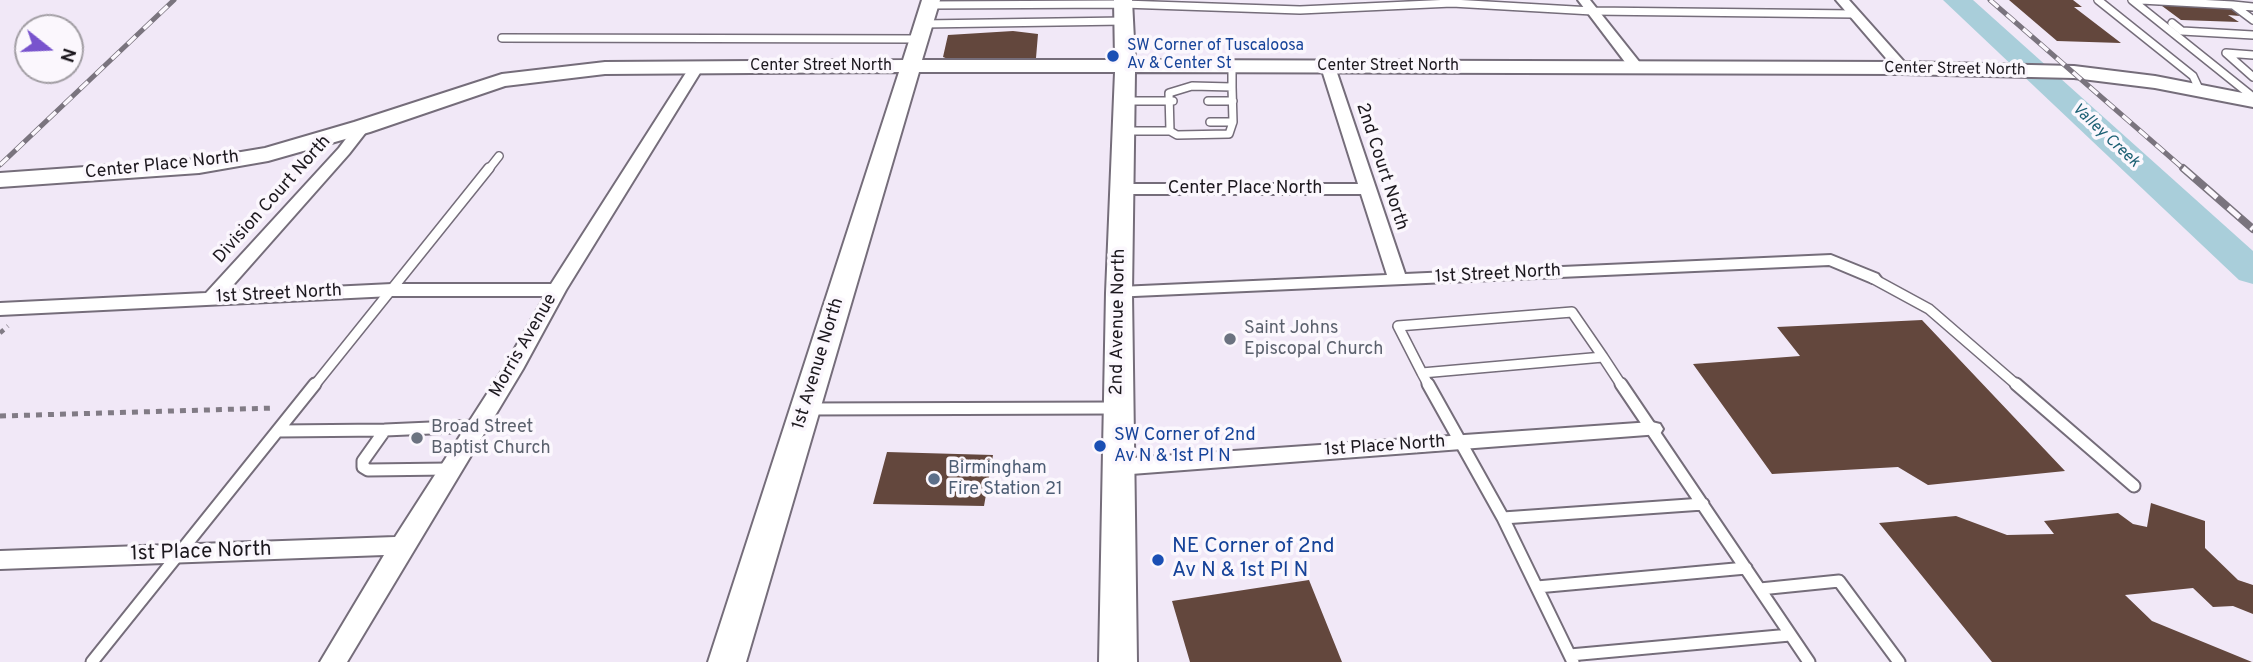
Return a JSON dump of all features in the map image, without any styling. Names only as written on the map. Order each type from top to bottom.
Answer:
[{"type":"street","points":[[1842,0],[1902,68]]},
{"type":"street","points":[[1588,6],[1636,67]]},
{"type":"street","name":"2nd Avenue North","points":[[1118,662],[1119,293],[1125,67],[1123,8]]},
{"type":"street","name":"Center Street North","points":[[362,127],[502,80],[605,68],[696,68],[923,27],[1125,67],[1190,77],[1232,77],[1328,67],[2001,70],[2061,72],[2155,82],[2253,99]]},
{"type":"street","name":"1st Avenue North","points":[[727,662],[923,27]]},
{"type":"street","name":"2nd Court North","points":[[1328,67],[1397,279]]},
{"type":"street","name":"Morris Avenue","points":[[333,662],[557,290],[696,68]]},
{"type":"street","name":"Center Place North","points":[[0,180],[199,166],[268,154],[362,127]]},
{"type":"street","name":"Division Court North","points":[[212,298],[362,127]]},
{"type":"street","name":"Center Place North","points":[[1121,189],[1368,189]]},
{"type":"street","name":"1st Street North","points":[[1119,293],[1831,260],[1872,278]]},
{"type":"street","name":"1st Street North","points":[[0,309],[392,290],[557,290]]},
{"type":"street","name":"1st Place North","points":[[1118,467],[1652,429]]},
{"type":"street","name":"1st Place North","points":[[0,560],[402,546]]},
{"type":"lane","points":[[2098,0],[2193,76],[2200,91]]},
{"type":"lane","points":[[2132,0],[2253,99]]},
{"type":"lane","points":[[2141,0],[2253,7]]},
{"type":"lane","points":[[2141,0],[2182,31],[2253,35]]},
{"type":"lane","points":[[2225,0],[2253,20]]},
{"type":"lane","points":[[502,38],[923,27],[1123,8],[1300,10],[1452,3],[1855,14]]},
{"type":"lane","points":[[923,27],[1123,8]]},
{"type":"lane","points":[[2253,55],[2226,53],[2253,77]]},
{"type":"lane","points":[[1190,77],[1169,93],[1177,135],[1229,134],[1233,122],[1232,77]]},
{"type":"lane","points":[[1124,101],[1172,101]]},
{"type":"lane","points":[[1208,101],[1233,101]]},
{"type":"lane","points":[[1210,122],[1233,122]]},
{"type":"lane","points":[[1123,131],[1173,125]]},
{"type":"lane","points":[[92,662],[499,156]]},
{"type":"lane","points":[[1872,278],[1929,309],[2134,486]]},
{"type":"lane","points":[[1790,635],[1572,658],[1503,518],[1398,326],[1572,312],[1809,662]]},
{"type":"lane","points":[[1422,373],[1603,357]]},
{"type":"lane","points":[[805,409],[1118,408]]},
{"type":"lane","points":[[278,431],[476,426]]},
{"type":"lane","points":[[385,430],[363,461],[363,467],[368,470],[450,468]]},
{"type":"lane","points":[[1503,518],[1703,504]]},
{"type":"lane","points":[[1537,587],[1746,568]]},
{"type":"lane","points":[[1760,589],[1839,581],[1899,662]]},
{"type":"path","points":[[0,416],[298,407]]},
{"type":"building","points":[[2009,0],[2073,0],[2082,7],[2074,7],[2121,43],[2057,41]]},
{"type":"building","points":[[2158,3],[2227,6],[2240,16],[2228,15],[2239,22],[2181,20]]},
{"type":"building","points":[[1013,31],[1038,34],[1036,58],[943,57],[948,35]]},
{"type":"building","points":[[1922,320],[2065,471],[1928,485],[1898,467],[1772,474],[1693,364],[1800,356],[1777,327]]},
{"type":"building","name":"Birmingham Fire Station 21","points":[[887,452],[993,455],[984,506],[873,504]]},
{"type":"building","points":[[2151,503],[2205,521],[2205,548],[2238,580],[2253,585],[2253,614],[2233,606],[2213,607],[2193,588],[2125,595],[2152,621],[2252,662],[1992,662],[1879,523],[1956,516],[2007,535],[2054,534],[2044,521],[2118,513],[2133,524],[2147,527]]},
{"type":"building","points":[[1309,580],[1342,662],[1190,662],[1172,601]]},
{"type":"waterway","name":"Valley Creek","points":[[1957,0],[2253,272]]},
{"type":"railway","points":[[0,165],[174,0]]},
{"type":"railway","points":[[1990,0],[2185,170]]},
{"type":"railway","points":[[2183,168],[2253,229]]},
{"type":"place","name":"SW Corner of Tuscaloosa Av & Center St","points":[[1113,56]]},
{"type":"place","name":"Saint Johns Episcopal Church","points":[[1230,339]]},
{"type":"place","name":"Broad Street Baptist Church","points":[[417,438]]},
{"type":"place","name":"SW Corner of 2nd Av N & 1st Pl N","points":[[1100,446]]},
{"type":"place","name":"Birmingham Fire Station 21","points":[[934,479]]},
{"type":"place","name":"NE Corner of 2nd Av N & 1st Pl N","points":[[1158,560]]}]
